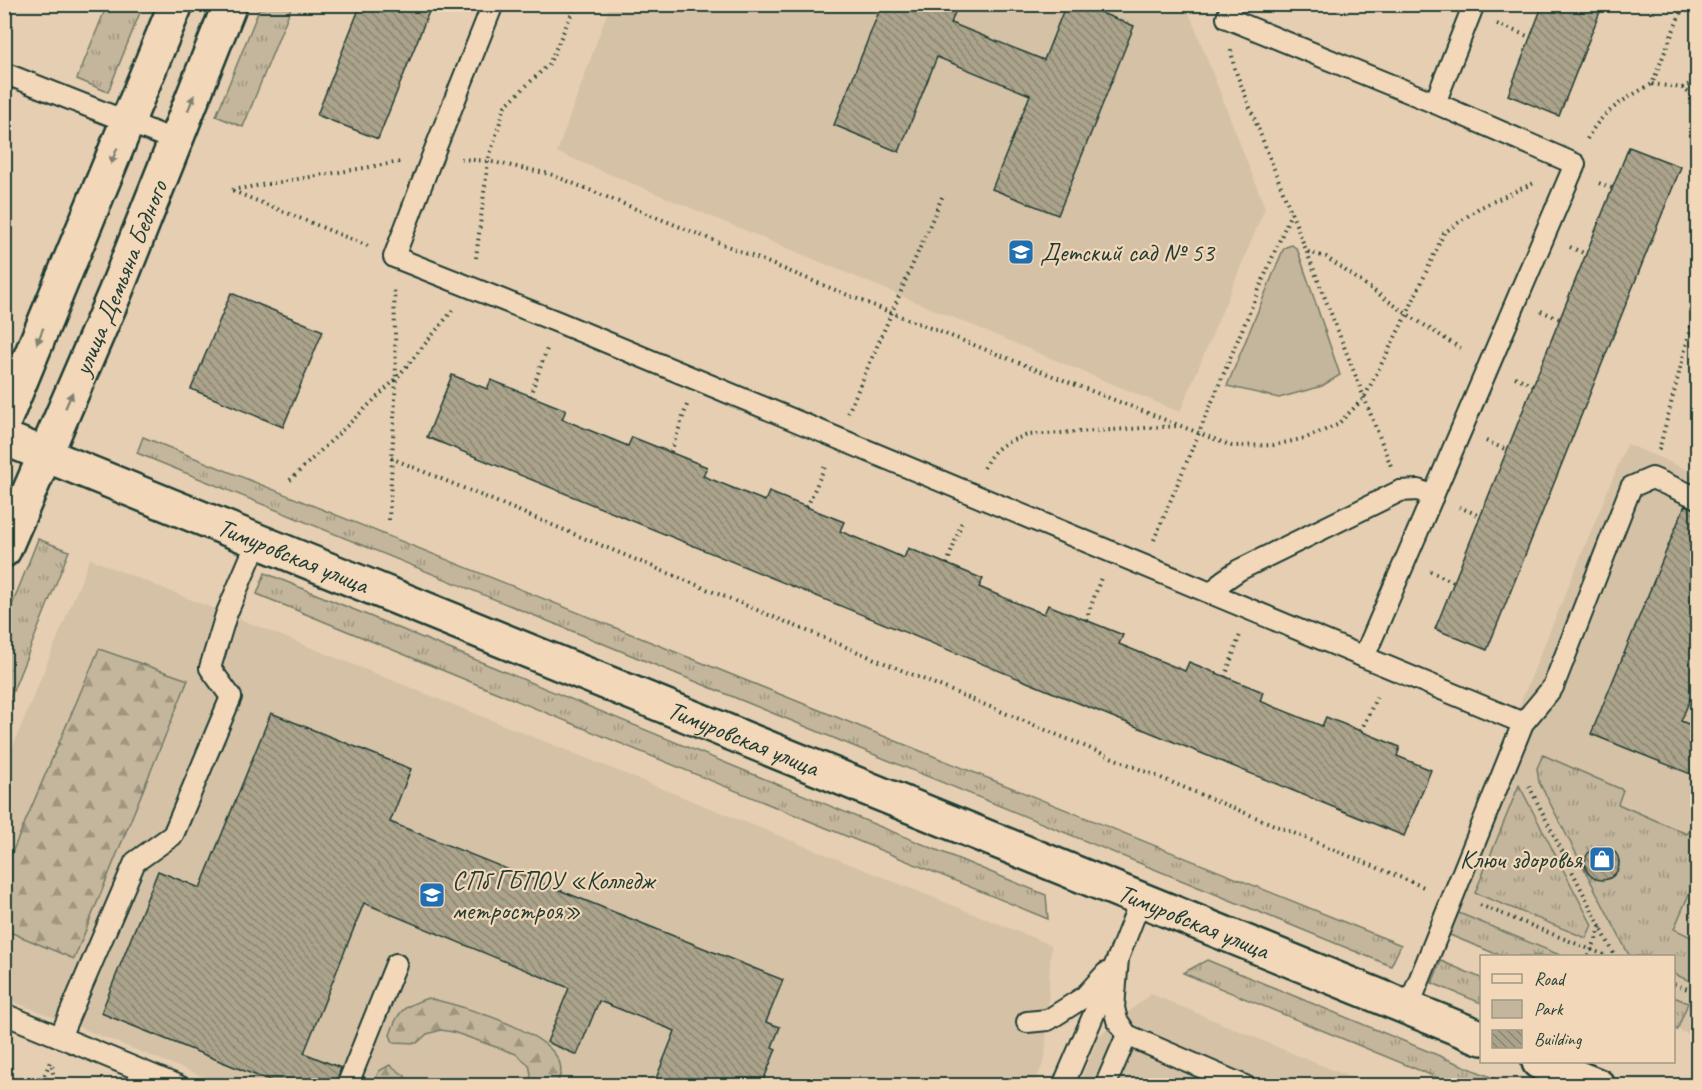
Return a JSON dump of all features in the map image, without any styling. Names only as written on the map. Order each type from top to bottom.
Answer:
[{"type":"street","name":"улица Демьяна Бедного","points":[[4,421],[176,4]]},
{"type":"street","name":"улица Демьяна Бедного","points":[[4,550],[115,293],[230,4]]},
{"type":"street","name":"Тимуровская улица","points":[[4,438],[46,453],[1480,1037]]},
{"type":"street","points":[[1541,1063],[1598,1086]]},
{"type":"lane","points":[[493,4],[394,257],[472,286],[1523,723]]},
{"type":"lane","points":[[1435,103],[1472,9]]},
{"type":"lane","points":[[1230,11],[1575,164],[1364,657]]},
{"type":"lane","points":[[4,73],[176,141]]},
{"type":"lane","points":[[1408,1008],[1451,896],[1523,723],[1553,687],[1631,488],[1652,478],[1698,498]]},
{"type":"lane","points":[[1212,594],[1223,580],[1239,570],[1400,491],[1418,490],[1433,496]]},
{"type":"lane","points":[[60,1037],[135,862],[173,835],[231,697],[210,668],[226,615],[258,540]]},
{"type":"lane","points":[[1063,1086],[1141,899]]},
{"type":"lane","points":[[1028,1022],[1048,1020],[1084,997],[1118,958]]},
{"type":"lane","points":[[1118,958],[1114,1008],[1127,1035],[1245,1086]]},
{"type":"lane","points":[[347,1086],[396,964]]},
{"type":"lane","points":[[4,1014],[158,1082],[179,1086]]},
{"type":"lane","points":[[1105,1086],[1127,1035]]},
{"type":"path","points":[[290,480],[396,379],[472,286],[488,161],[505,106],[549,64],[576,4]]},
{"type":"path","points":[[1652,84],[1684,4]]},
{"type":"path","points":[[1472,9],[1530,37]]},
{"type":"path","points":[[1230,11],[1234,67],[1400,491]]},
{"type":"path","points":[[1682,88],[1698,80]]},
{"type":"path","points":[[389,520],[396,379],[394,257],[232,190],[432,157],[488,161],[550,174],[892,313],[1199,434],[1232,446],[1274,445],[1306,438],[1336,425],[1364,398],[1407,314],[1444,233],[1479,208],[1575,164],[1594,126],[1621,100],[1652,84],[1682,88],[1698,99]]},
{"type":"path","points":[[807,507],[943,195]]},
{"type":"path","points":[[1143,565],[1291,213]]},
{"type":"path","points":[[1698,243],[1694,268],[1698,279]]},
{"type":"path","points":[[1307,252],[1326,257],[1407,314],[1488,366]]},
{"type":"path","points":[[1652,478],[1698,300]]},
{"type":"path","points":[[530,396],[558,322]]},
{"type":"path","points":[[671,452],[696,380]]},
{"type":"path","points":[[947,564],[989,456],[1006,442],[1039,434],[1179,425]]},
{"type":"path","points":[[391,458],[1451,896],[1602,955]]},
{"type":"path","points":[[1086,620],[1110,551]]},
{"type":"path","points":[[1226,677],[1251,610]]},
{"type":"path","points":[[1361,731],[1389,667]]},
{"type":"path","points":[[1506,767],[1524,775],[1614,955]]},
{"type":"path","points":[[1590,955],[1601,927]]},
{"type":"path","points":[[1675,984],[1698,993]]},
{"type":"path","points":[[51,1059],[55,1086]]},
{"type":"shaded area","name":"Детский сад № 53","points":[[610,5],[1186,5],[1265,208],[1180,412],[557,152]]},
{"type":"shaded area","points":[[1627,444],[1697,474],[1697,1038],[1675,1028],[1675,955],[1496,955],[1428,928]]},
{"type":"shaded area","points":[[90,559],[1051,945],[1045,1058],[1034,1086],[225,1085],[5,998],[4,768]]},
{"type":"shaded area","points":[[1151,994],[1368,1085],[1078,1086],[1099,1036]]},
{"type":"green space","points":[[107,5],[143,5],[108,92],[77,79]]},
{"type":"green space","points":[[261,5],[292,5],[243,127],[216,116]]},
{"type":"green space","points":[[1292,245],[1299,254],[1340,375],[1322,386],[1279,398],[1227,386],[1283,250]]},
{"type":"green space","points":[[143,437],[1401,945],[1391,966],[137,453]]},
{"type":"green space","points":[[38,539],[69,551],[5,711],[5,623]]},
{"type":"green space","points":[[265,573],[1046,895],[1048,919],[257,594]]},
{"type":"green space","points":[[99,649],[188,680],[74,959],[5,930],[5,869]]},
{"type":"green space","points":[[1543,755],[1623,790],[1618,804],[1687,834],[1695,817],[1697,818],[1697,875],[1674,929],[1697,940],[1697,984],[1675,974],[1675,955],[1629,955],[1539,782],[1537,768]]},
{"type":"green space","points":[[1519,785],[1592,925],[1586,938],[1475,893]]},
{"type":"green space","points":[[1454,911],[1560,955],[1499,955],[1445,933]]},
{"type":"green space","points":[[1207,960],[1510,1085],[1455,1085],[1183,973]]},
{"type":"green space","points":[[1441,961],[1480,978],[1480,1003],[1432,983]]},
{"type":"green space","points":[[1675,997],[1688,1003],[1677,1030],[1675,1029]]},
{"type":"green space","points":[[428,998],[490,1016],[538,1039],[554,1053],[561,1068],[555,1085],[529,1085],[531,1074],[529,1065],[516,1054],[453,1032],[441,1030],[427,1034],[417,1043],[393,1042],[390,1035],[399,1014],[413,1004]]},
{"type":"green space","points":[[390,1065],[405,1076],[403,1085],[372,1086],[379,1071]]},
{"type":"building","points":[[361,4],[432,4],[378,139],[317,115]]},
{"type":"building","points":[[882,4],[958,4],[951,23],[1044,60],[1066,4],[1079,4],[1134,26],[1058,215],[992,189],[1030,95],[937,57],[899,152],[834,125]]},
{"type":"building","points":[[1543,4],[1603,4],[1559,116],[1508,95]]},
{"type":"building","points":[[1629,147],[1681,167],[1487,650],[1435,629]]},
{"type":"building","points":[[231,293],[323,331],[283,427],[191,389]]},
{"type":"building","points":[[452,375],[487,389],[491,380],[566,410],[562,419],[628,446],[632,437],[707,467],[703,476],[765,501],[769,492],[844,522],[840,531],[904,558],[908,548],[983,579],[979,587],[1044,614],[1048,605],[1123,635],[1119,644],[1185,671],[1189,662],[1263,692],[1260,701],[1322,726],[1326,717],[1400,747],[1397,756],[1431,770],[1404,836],[427,437]]},
{"type":"building","points":[[1685,505],[1698,510],[1698,680],[1681,721],[1698,728],[1698,777],[1591,734]]},
{"type":"building","name":"СПб ГБПОУ «Колледж метростроя»","points":[[271,713],[411,769],[390,822],[783,980],[766,1022],[780,1027],[772,1047],[776,1049],[761,1086],[653,1086],[675,1031],[599,1001],[577,1055],[547,1042],[569,988],[364,903],[304,1053],[341,1068],[335,1086],[282,1086],[101,1013],[158,871],[200,888]]},
{"type":"building","points":[[1602,846],[1614,851],[1619,863],[1614,875],[1602,880],[1590,875],[1585,863],[1590,851]]},
{"type":"building","points":[[364,1077],[382,1084],[382,1086],[360,1086]]},
{"type":"place","name":"Детский сад № 53","points":[[1021,252]]},
{"type":"place","name":"Ключ здоровья","points":[[1602,859]]},
{"type":"place","name":"СПб ГБПОУ «Колледж метростроя»","points":[[432,895]]}]
